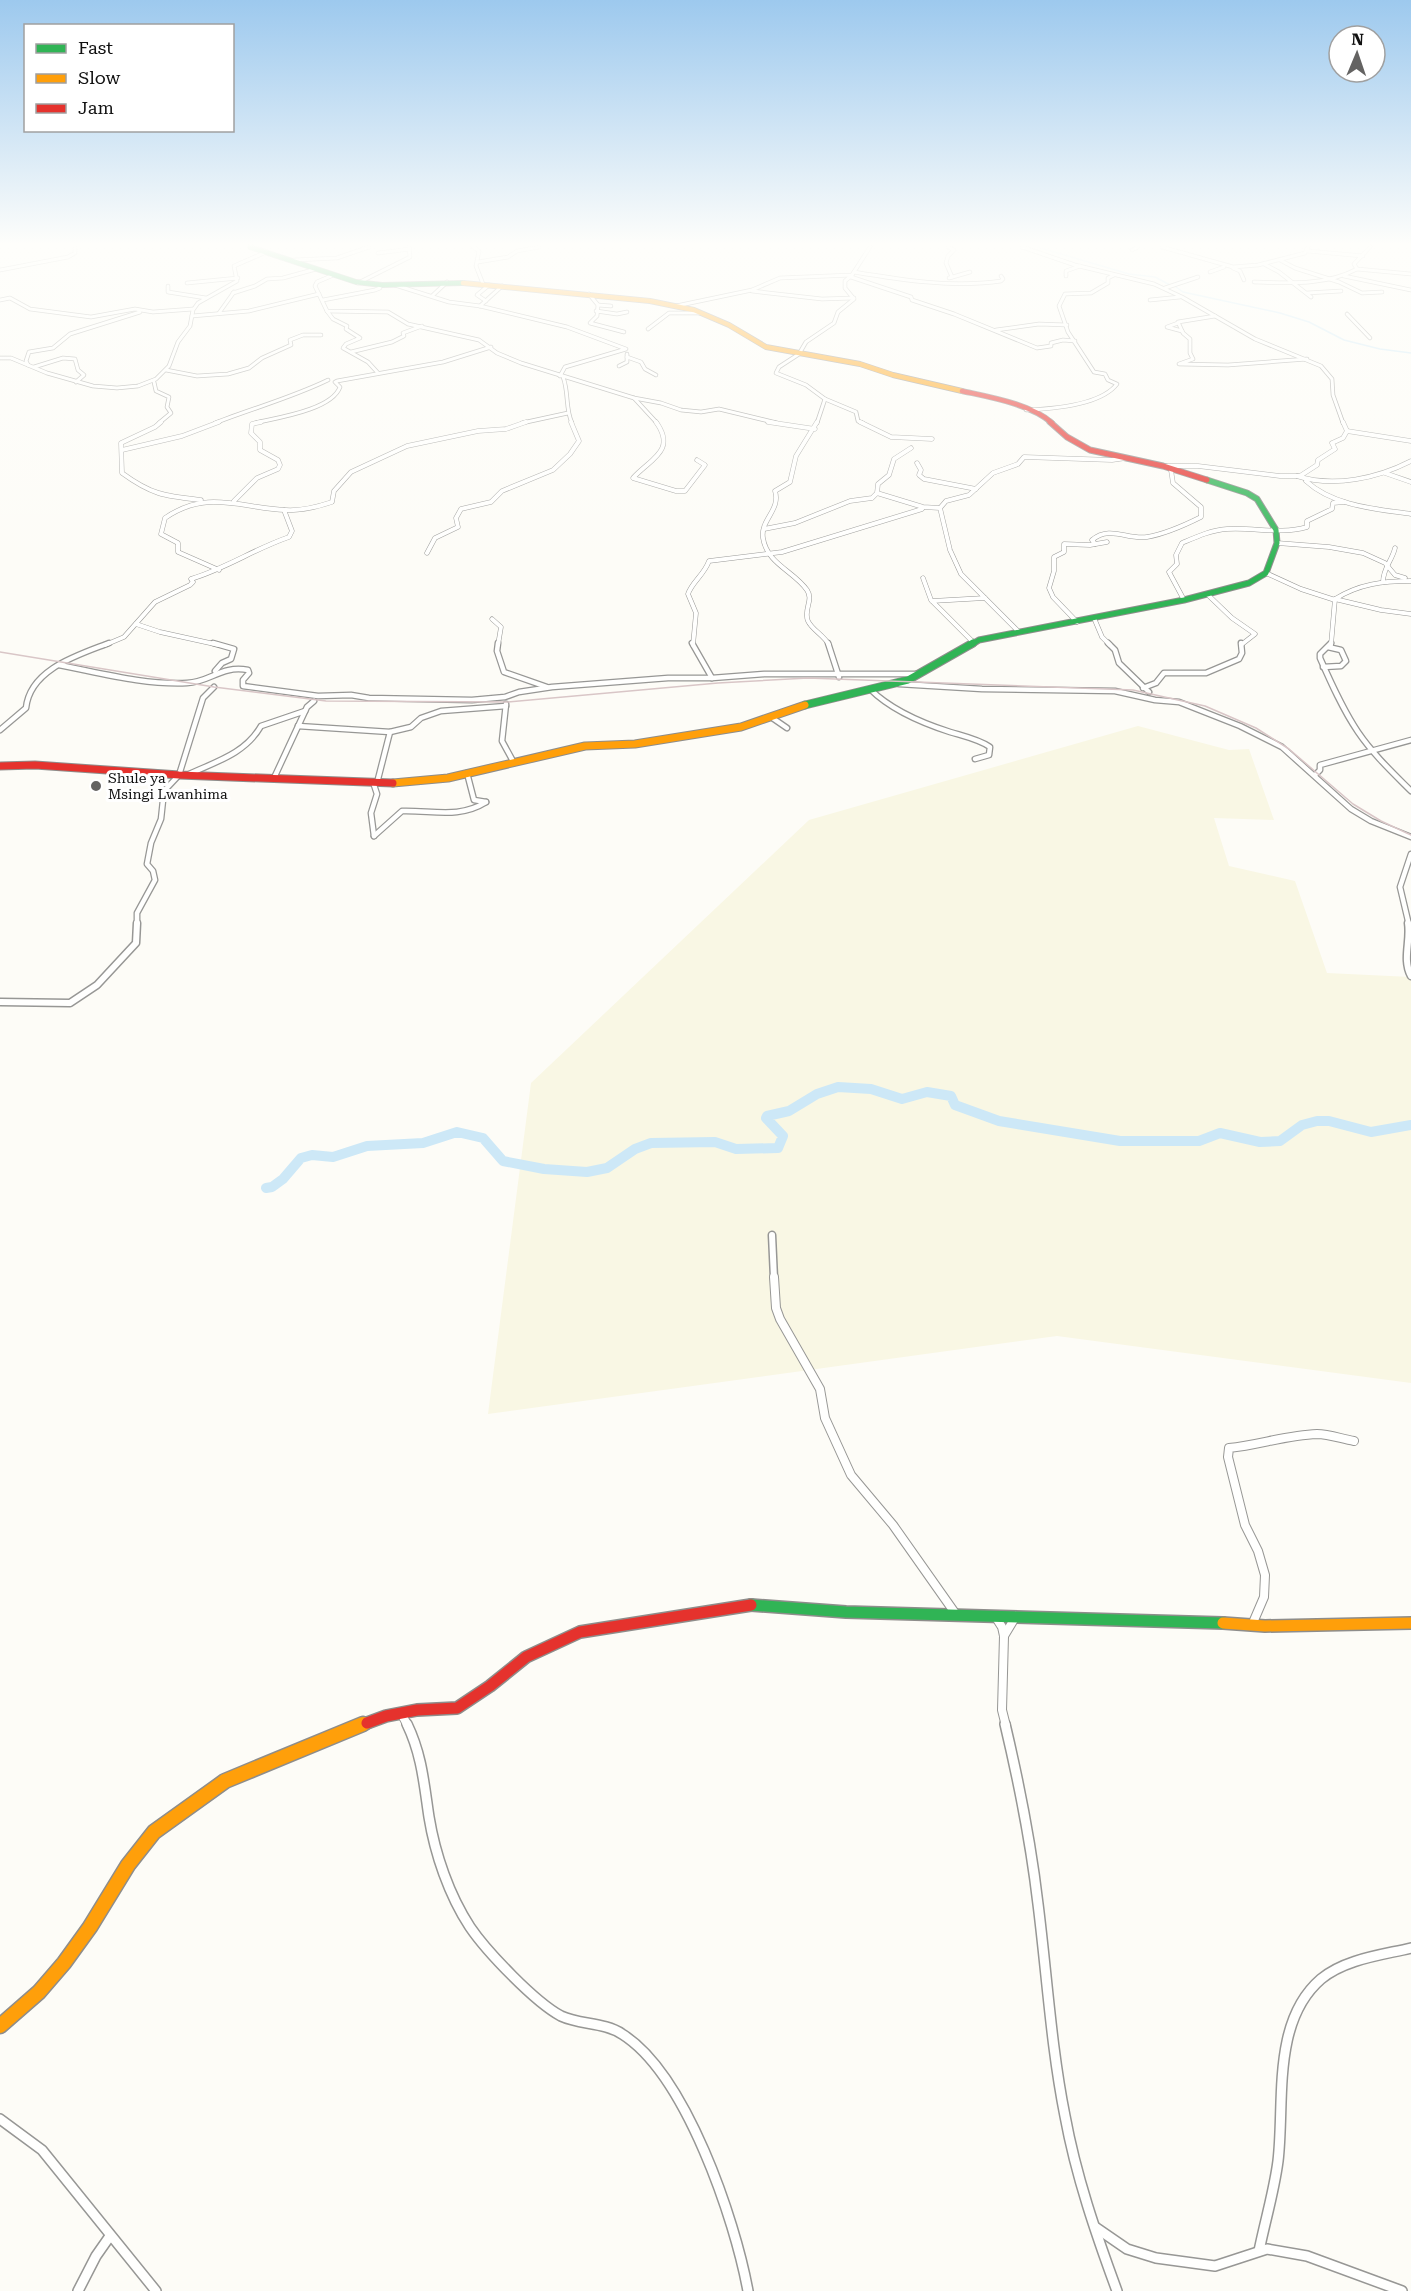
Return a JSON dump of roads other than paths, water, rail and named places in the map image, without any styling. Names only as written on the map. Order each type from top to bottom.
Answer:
[{"type":"street","points":[[28,354],[26,361],[28,366]]},
{"type":"street","points":[[135,388],[154,382],[169,367],[174,354]]},
{"type":"street","points":[[166,370],[204,377],[243,370],[249,368],[258,359],[273,354]]},
{"type":"street","points":[[356,354],[368,362],[378,373]]},
{"type":"street","points":[[234,501],[257,478],[278,469],[280,465],[278,460],[260,450],[260,442],[251,433],[252,424],[308,410],[338,393],[340,388],[337,381],[360,379],[378,373],[443,362],[471,354]]},
{"type":"street","points":[[499,354],[561,376],[681,410],[701,412],[719,409],[769,422],[815,429]]},
{"type":"street","points":[[561,376],[565,368],[610,354]]},
{"type":"street","points":[[619,366],[627,362],[627,354]]},
{"type":"street","points":[[0,766],[35,765],[183,775],[375,783],[433,780],[560,750],[585,746],[635,744],[741,727],[806,704],[908,680],[973,642],[1208,595],[1249,583],[1266,573],[1277,543],[1276,531],[1257,499],[1247,492],[1168,468],[1087,449],[1067,437],[1047,418],[1004,401],[893,375],[860,364],[799,354],[779,367],[776,374],[804,384],[825,399],[856,412],[858,421],[886,435],[902,439],[932,439]]},
{"type":"street","points":[[1026,410],[1062,406],[1097,398],[1114,389],[1117,384],[1109,381],[1105,374],[1094,372],[1081,354]]},
{"type":"street","points":[[1190,354],[1193,359],[1180,362],[1182,365],[1279,363],[1308,359]]},
{"type":"street","points":[[1294,354],[1321,366],[1331,376],[1338,412],[1347,431]]},
{"type":"street","points":[[627,357],[641,362],[645,369],[656,375]]},
{"type":"street","points":[[0,358],[11,358],[76,382],[115,389],[135,388],[156,391],[169,397],[167,406],[170,414],[155,428],[124,440],[120,445],[122,473],[141,487],[166,497],[234,501],[284,510],[311,508],[332,502],[334,491],[351,472],[407,446],[478,431],[506,429],[533,419],[568,413]]},
{"type":"street","points":[[34,367],[63,358],[75,359],[78,370],[84,374],[76,382]]},
{"type":"street","points":[[427,553],[429,545],[437,534],[458,527],[456,518],[461,509],[491,503],[502,491],[543,476],[560,466],[579,441],[568,413],[566,384],[561,376]]},
{"type":"street","points":[[122,450],[182,436],[254,408],[295,396],[328,380]]},
{"type":"street","points":[[154,382],[156,391]]},
{"type":"street","points":[[634,398],[639,406],[659,423],[663,442],[658,456],[633,478],[676,491],[685,491],[705,465],[697,460]]},
{"type":"street","points":[[825,399],[815,429],[796,456],[790,482],[776,491],[777,501],[764,529],[765,543],[777,565],[805,588],[810,596],[808,621],[826,638],[838,676]]},
{"type":"street","points":[[1347,431],[1411,441]]},
{"type":"street","points":[[1297,476],[1317,465],[1317,461],[1335,449],[1332,443],[1342,438],[1347,431]]},
{"type":"street","points":[[764,529],[795,523],[850,501],[872,498],[877,493],[878,484],[889,475],[894,459],[911,448]]},
{"type":"street","points":[[712,678],[692,643],[696,613],[688,597],[688,591],[702,577],[711,560],[793,550],[922,509],[940,508],[946,501],[966,497],[993,473],[1018,464],[1028,456],[1112,460],[1129,458]]},
{"type":"street","points":[[1306,481],[1385,473],[1411,461]]},
{"type":"street","points":[[917,463],[921,470],[919,475],[924,479],[976,489]]},
{"type":"street","points":[[1168,468],[1182,465],[1297,476],[1314,488],[1344,502],[1411,514]]},
{"type":"street","points":[[1095,544],[1092,540],[1099,535],[1120,532],[1147,537],[1195,522],[1201,517],[1203,509],[1190,501],[1173,483],[1168,468]]},
{"type":"street","points":[[1385,473],[1411,482]]},
{"type":"street","points":[[877,493],[893,496],[922,509]]},
{"type":"street","points":[[212,501],[192,504],[170,514],[165,518],[161,534],[176,542],[178,552],[192,555],[196,560],[219,570]]},
{"type":"street","points":[[1184,600],[1169,575],[1170,569],[1177,564],[1176,555],[1180,544],[1223,529],[1276,531],[1304,529],[1307,521],[1317,514],[1332,509],[1333,503],[1344,502]]},
{"type":"street","points":[[940,508],[942,526],[964,579],[1019,632]]},
{"type":"street","points":[[0,730],[26,708],[27,698],[40,678],[59,665],[124,637],[155,602],[190,585],[193,582],[190,579],[219,570],[273,542],[289,537],[292,531],[284,510]]},
{"type":"street","points":[[1077,622],[1053,597],[1049,588],[1054,571],[1053,560],[1055,555],[1064,552],[1064,544],[1107,542]]},
{"type":"street","points":[[1277,543],[1329,547],[1364,553],[1387,564],[1395,575],[1411,580]]},
{"type":"street","points":[[1383,582],[1383,571],[1387,564],[1392,562],[1395,548]]},
{"type":"street","points":[[1266,573],[1301,589],[1335,599],[1411,614]]},
{"type":"street","points":[[923,578],[932,601],[973,642]]},
{"type":"street","points":[[1335,599],[1353,588],[1383,582],[1411,580]]},
{"type":"street","points":[[1143,688],[1156,683],[1164,673],[1206,673],[1239,659],[1242,653],[1241,643],[1255,634],[1228,615],[1208,595]]},
{"type":"street","points":[[932,601],[985,598]]},
{"type":"street","points":[[1335,599],[1331,645],[1320,654],[1323,667],[1354,724],[1372,751],[1411,791]]},
{"type":"street","points":[[1094,618],[1102,637],[1115,650],[1119,663],[1149,692]]},
{"type":"street","points":[[492,619],[501,627],[497,651],[504,672],[552,687]]},
{"type":"street","points":[[136,624],[148,629],[212,641],[234,649],[231,659],[222,663],[214,671]]},
{"type":"street","points":[[1323,667],[1341,666],[1346,661],[1341,650],[1328,646]]},
{"type":"street","points":[[59,665],[132,679],[173,683],[190,683],[214,671],[241,667],[248,669],[249,673],[243,681],[243,686],[318,696],[351,695],[369,698],[472,700],[508,697],[519,692],[552,687],[668,678],[712,678],[764,674],[838,676],[919,674]]},
{"type":"street","points":[[895,684],[994,689],[1115,691],[1179,702],[1240,726],[1282,747],[1352,809],[1371,821],[1411,837]]},
{"type":"street","points":[[183,775],[203,698],[214,687]]},
{"type":"street","points":[[870,689],[877,697],[896,709],[935,727],[980,740],[990,747],[988,755],[975,759]]},
{"type":"street","points":[[508,697],[502,741],[514,762]]},
{"type":"street","points":[[274,778],[305,711],[314,700]]},
{"type":"street","points":[[298,726],[390,732],[411,727],[421,718],[441,711],[506,706]]},
{"type":"street","points":[[0,1002],[70,1003],[97,985],[133,948],[137,939],[135,926],[137,913],[154,880],[153,871],[147,864],[151,843],[161,819],[164,791],[183,775],[238,752],[253,740],[261,726],[305,711]]},
{"type":"street","points":[[771,717],[788,728]]},
{"type":"street","points":[[390,732],[375,783],[377,794],[370,813],[374,836],[402,811],[465,813],[477,809],[486,802],[474,800],[467,773]]},
{"type":"street","points":[[1315,775],[1320,770],[1319,765],[1411,740]]},
{"type":"street","points":[[1411,854],[1400,887],[1410,931],[1406,966],[1411,976]]},
{"type":"street","points":[[772,1235],[776,1308],[820,1389],[825,1418],[842,1454],[859,1485],[893,1524],[955,1613]]},
{"type":"street","points":[[1252,1626],[1264,1598],[1265,1575],[1258,1551],[1245,1525],[1227,1457],[1228,1448],[1249,1447],[1271,1439],[1318,1434],[1354,1441]]},
{"type":"street","points":[[0,2026],[39,1992],[64,1963],[141,1848],[172,1817],[225,1782],[284,1755],[386,1716],[401,1712],[457,1708],[490,1686],[526,1657],[580,1632],[749,1605],[846,1612],[1202,1621],[1252,1626],[1411,1623]]},
{"type":"street","points":[[994,1615],[1002,1627],[1004,1636],[1004,1718],[1018,1778],[1038,1902],[1057,2072],[1065,2119],[1093,2225],[1117,2291]]},
{"type":"street","points":[[1004,1636],[1016,1616]]},
{"type":"street","points":[[401,1712],[422,1761],[432,1835],[455,1898],[470,1927],[496,1956],[558,2014],[571,2020],[591,2022],[622,2034],[652,2060],[687,2114],[740,2248],[748,2291]]},
{"type":"street","points":[[1259,2251],[1277,2170],[1285,2054],[1292,2022],[1309,1991],[1334,1970],[1411,1948]]},
{"type":"street","points":[[0,2119],[42,2150],[156,2291]]},
{"type":"street","points":[[1093,2225],[1127,2248],[1155,2258],[1215,2266],[1267,2249],[1307,2256],[1402,2291]]},
{"type":"street","points":[[78,2291],[96,2256],[111,2236]]},
{"type":"waterway","points":[[266,1188],[272,1187],[283,1179],[301,1158],[312,1155],[333,1157],[367,1146],[423,1143],[457,1132],[483,1138],[503,1161],[544,1169],[587,1172],[607,1168],[635,1149],[651,1143],[715,1142],[736,1149],[778,1148],[783,1136],[766,1118],[767,1116],[789,1111],[817,1094],[838,1087],[871,1089],[902,1099],[927,1092],[951,1096],[955,1105],[999,1121],[1120,1141],[1199,1141],[1220,1133],[1260,1142],[1280,1141],[1302,1125],[1317,1121],[1329,1121],[1371,1132],[1411,1125]]},
{"type":"railway","points":[[0,652],[214,687],[326,701],[507,702],[718,683],[808,678],[1133,690],[1205,706],[1256,728],[1289,749],[1353,804],[1411,835]]},
{"type":"place","name":"Shule ya Msingi Lwanhima","points":[[96,786]]}]
